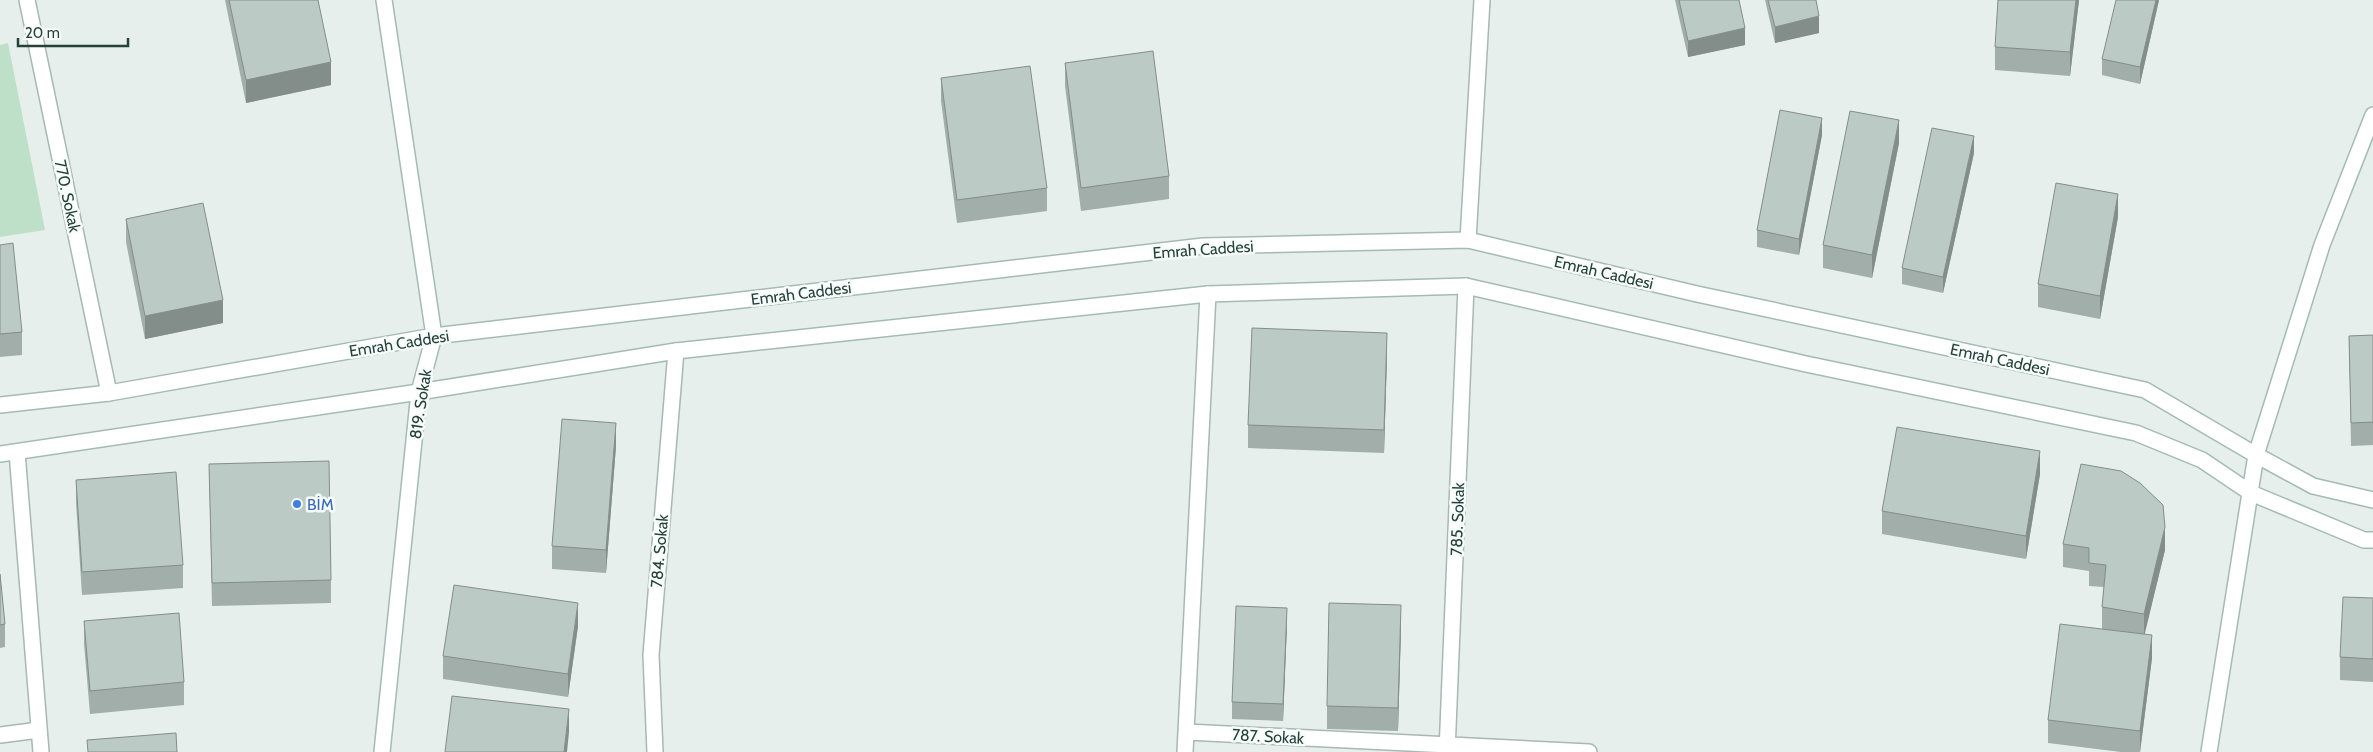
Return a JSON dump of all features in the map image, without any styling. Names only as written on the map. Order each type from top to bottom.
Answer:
[{"type":"street","name":"770. Sokak","points":[[27,0],[108,393]]},
{"type":"street","name":"819. Sokak","points":[[382,752],[419,392],[434,336],[384,0]]},
{"type":"street","points":[[1468,240],[1482,0]]},
{"type":"street","points":[[2209,752],[2256,455],[2322,245],[2373,115]]},
{"type":"street","name":"Emrah Caddesi","points":[[0,404],[108,393],[434,336],[1203,246],[1468,240],[1697,294],[2145,390],[2312,486],[2373,500]]},
{"type":"street","points":[[0,454],[419,392],[676,351],[1208,294],[1466,286],[1806,364],[2136,433],[2202,460],[2251,493],[2364,540],[2373,540]]},
{"type":"street","name":"785. Sokak","points":[[1448,748],[1466,286]]},
{"type":"street","points":[[1185,752],[1208,294]]},
{"type":"street","name":"784. Sokak","points":[[655,752],[651,655],[676,351]]},
{"type":"street","points":[[17,452],[41,752]]},
{"type":"street","points":[[0,735],[39,730]]},
{"type":"street","name":"787. Sokak","points":[[1186,732],[1448,748],[1589,752]]},
{"type":"green space","points":[[8,43],[45,230],[0,237],[0,45]]},
{"type":"building","points":[[229,0],[318,0],[331,62],[246,80]]},
{"type":"building","points":[[1679,0],[1739,0],[1745,28],[1688,41]]},
{"type":"building","points":[[1768,0],[1816,0],[1819,16],[1775,27]]},
{"type":"building","points":[[1998,0],[2076,0],[2070,52],[1995,47]]},
{"type":"building","points":[[2116,0],[2156,0],[2140,67],[2102,59]]},
{"type":"building","points":[[1153,51],[1169,176],[1081,188],[1065,63]]},
{"type":"building","points":[[1030,66],[1047,188],[957,200],[941,78]]},
{"type":"building","points":[[1780,110],[1822,118],[1799,239],[1757,230]]},
{"type":"building","points":[[1850,111],[1899,120],[1872,255],[1823,245]]},
{"type":"building","points":[[1932,128],[1974,136],[1943,277],[1902,268]]},
{"type":"building","points":[[2056,183],[2118,194],[2100,296],[2038,284]]},
{"type":"building","points":[[203,203],[223,300],[145,316],[126,219]]},
{"type":"building","points":[[13,243],[22,332],[0,334],[0,245]]},
{"type":"building","points":[[1252,328],[1387,333],[1384,430],[1248,425]]},
{"type":"building","points":[[2373,335],[2373,422],[2351,423],[2349,336]]},
{"type":"building","points":[[562,419],[616,423],[606,550],[552,546]]},
{"type":"building","points":[[1897,427],[2040,451],[2026,536],[1882,511]]},
{"type":"building","points":[[329,461],[331,580],[212,583],[209,464]]},
{"type":"building","points":[[2081,464],[2121,471],[2140,483],[2163,505],[2165,527],[2144,614],[2102,607],[2106,565],[2089,563],[2089,548],[2063,544]]},
{"type":"building","points":[[176,472],[183,565],[82,572],[76,480]]},
{"type":"building","points":[[0,574],[5,624],[0,625]]},
{"type":"building","points":[[454,585],[578,603],[568,674],[443,656]]},
{"type":"building","points":[[2343,597],[2373,598],[2373,659],[2340,657]]},
{"type":"building","points":[[1329,603],[1401,605],[1398,708],[1327,706]]},
{"type":"building","points":[[1236,606],[1287,608],[1283,704],[1232,702]]},
{"type":"building","points":[[179,613],[184,682],[90,691],[84,621]]},
{"type":"building","points":[[2060,624],[2152,635],[2140,731],[2048,720]]},
{"type":"building","points":[[452,696],[569,709],[564,752],[445,752]]},
{"type":"building","points":[[176,733],[177,752],[88,752],[87,740]]},
{"type":"place","name":"BİM","points":[[297,504]]}]
